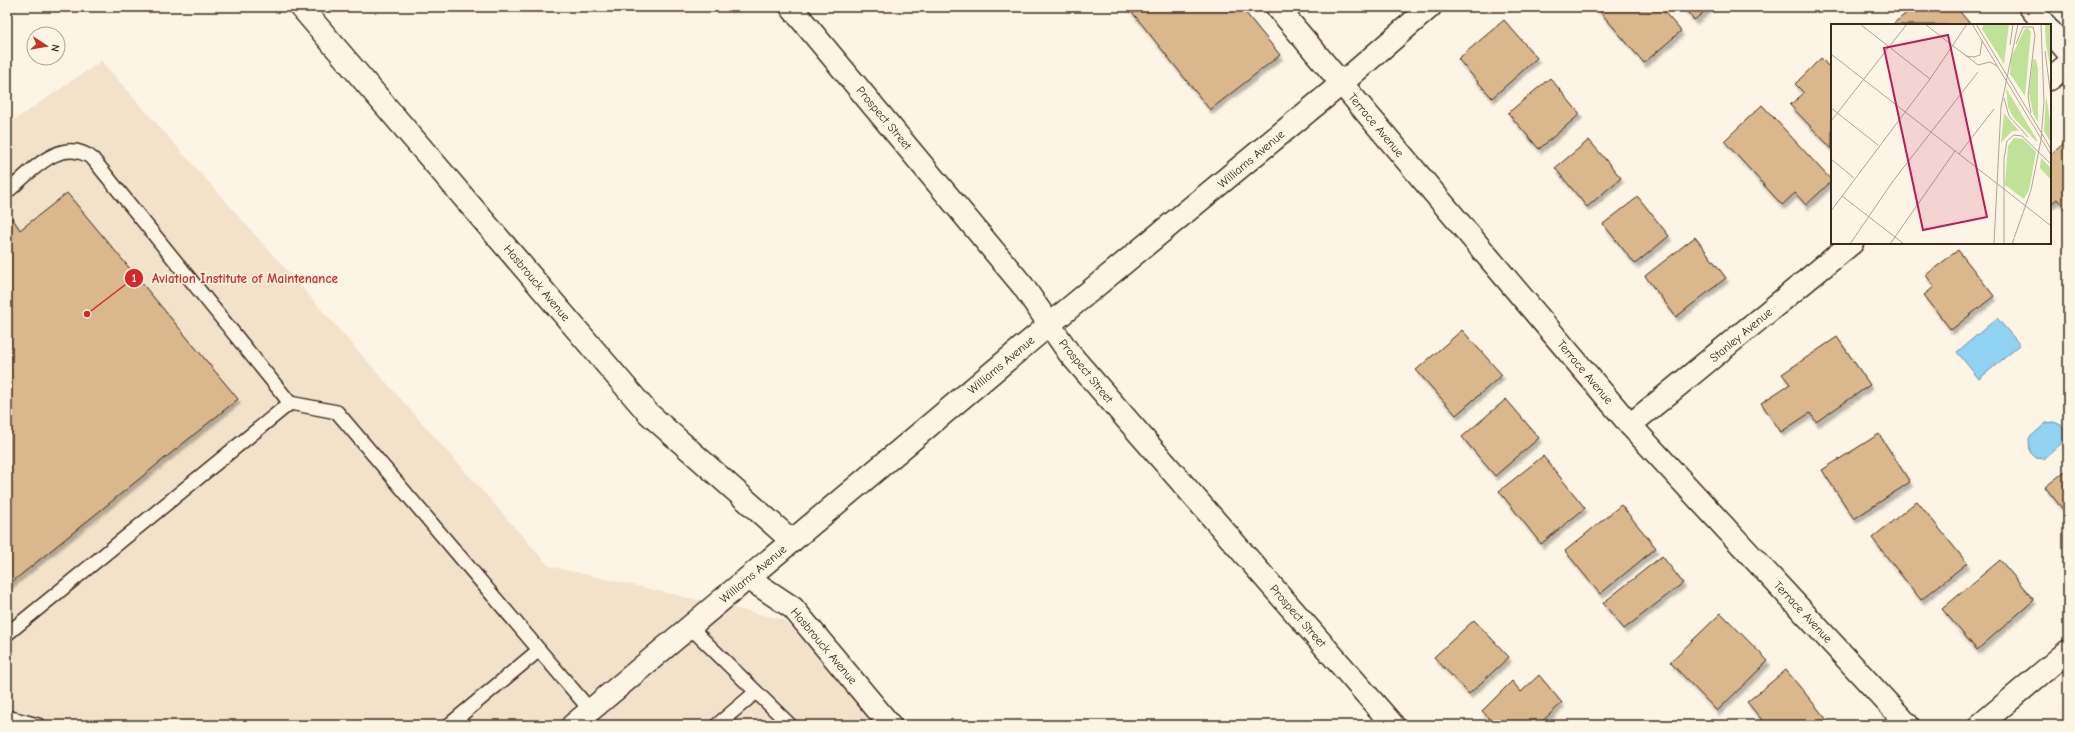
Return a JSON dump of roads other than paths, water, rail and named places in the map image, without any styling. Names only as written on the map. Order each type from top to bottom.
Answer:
[{"type":"street","name":"Hasbrouck Avenue","points":[[301,7],[648,413],[792,541]]},
{"type":"street","name":"Prospect Street","points":[[792,7],[1023,286],[1069,353],[1393,725]]},
{"type":"street","name":"Terrace Avenue","points":[[1277,7],[1630,425],[1908,725]]},
{"type":"street","name":"Williams Avenue","points":[[573,725],[1050,324],[1342,84],[1430,7]]},
{"type":"street","points":[[2030,7],[2044,24]]},
{"type":"street","points":[[2051,32],[2068,52]]},
{"type":"street","points":[[2051,78],[2068,64]]},
{"type":"street","name":"Stanley Avenue","points":[[1630,425],[1851,244]]},
{"type":"street","name":"Hasbrouck Avenue","points":[[748,578],[793,608],[890,725]]},
{"type":"street","points":[[1980,725],[2068,651]]},
{"type":"lane","points":[[7,192],[46,158],[55,154],[71,150],[87,154],[93,159],[290,404],[337,412],[591,711]]},
{"type":"lane","points":[[7,634],[290,404]]},
{"type":"lane","points":[[690,627],[790,725]]},
{"type":"lane","points":[[449,725],[539,650]]},
{"type":"lane","points":[[717,725],[756,692]]},
{"type":"lane","points":[[7,717],[38,725]]},
{"type":"water","points":[[1997,318],[2020,345],[1979,379],[1957,352]]},
{"type":"water","points":[[2054,422],[2061,425],[2066,433],[2063,442],[2044,459],[2036,458],[2030,452],[2029,438],[2046,423]]},
{"type":"place","name":"Aviation Institute of Maintenance","points":[[87,314]]}]
